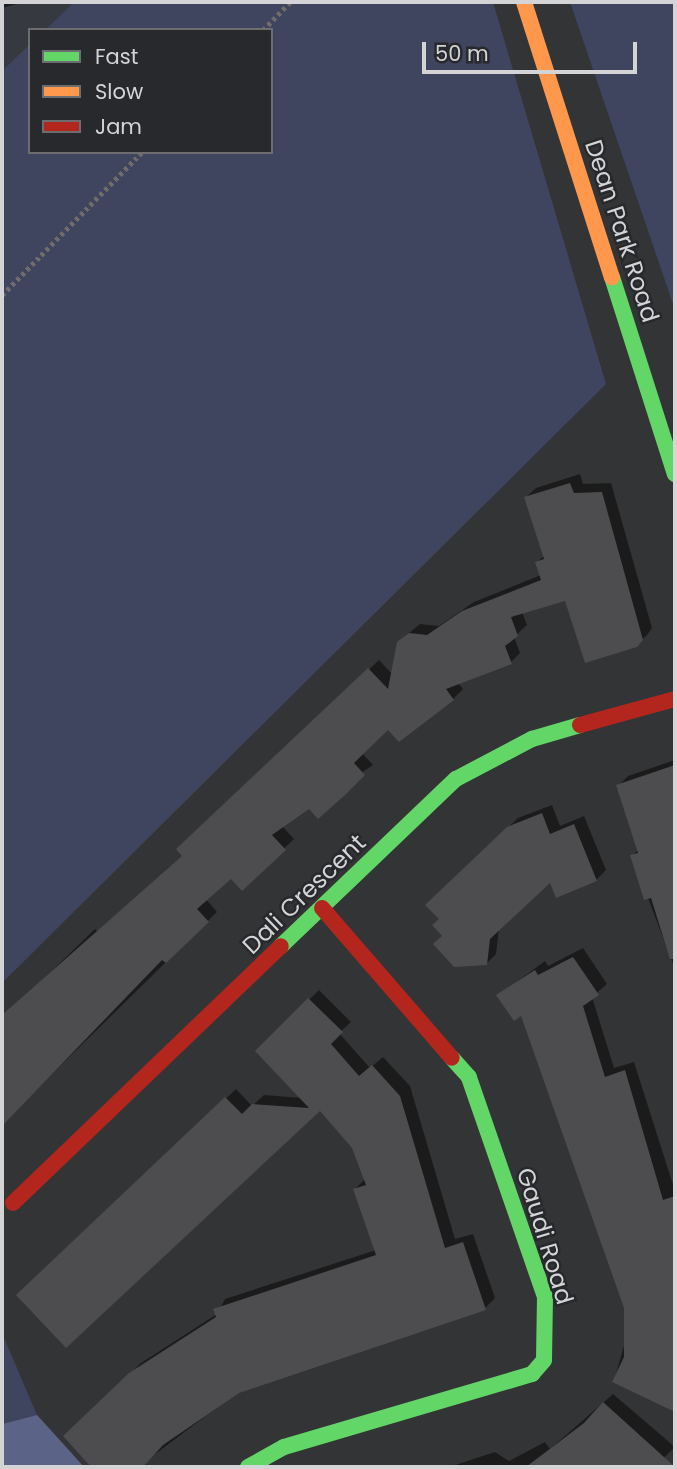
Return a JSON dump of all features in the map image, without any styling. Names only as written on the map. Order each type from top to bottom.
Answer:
[{"type":"street","name":"Dean Park Road","points":[[524,2],[675,474]]},
{"type":"street","name":"Dali Crescent","points":[[13,1203],[456,779],[485,760],[532,738],[675,699]]},
{"type":"street","name":"Gaudi Road","points":[[248,1467],[285,1447],[532,1374],[544,1360],[549,1335],[545,1297],[469,1077],[322,908]]},
{"type":"path","points":[[265,28],[290,2]]},
{"type":"path","points":[[2,295],[140,154]]},
{"type":"shaded area","points":[[2,2],[74,2],[47,28],[28,28],[28,46],[2,71]]},
{"type":"shaded area","points":[[74,2],[493,2],[606,384],[2,983],[2,71],[28,46],[28,154],[273,154],[273,28],[47,28]]},
{"type":"shaded area","points":[[570,2],[675,2],[675,310]]},
{"type":"shaded area","points":[[2,1333],[37,1415],[2,1424]]},
{"type":"shaded area","points":[[37,1415],[84,1467],[2,1467],[2,1424]]},
{"type":"building","points":[[570,483],[574,493],[602,492],[643,640],[637,647],[585,663],[565,601],[511,617],[518,636],[505,646],[512,664],[446,689],[454,700],[399,742],[388,730],[354,763],[365,775],[345,795],[318,819],[309,809],[272,835],[286,850],[242,891],[231,879],[197,909],[209,922],[166,963],[162,960],[2,1126],[2,1015],[182,856],[176,849],[368,668],[388,689],[397,642],[409,633],[427,635],[462,611],[541,580],[535,562],[544,559],[524,497]]},
{"type":"building","points":[[675,765],[675,959],[670,959],[651,898],[644,900],[630,855],[638,853],[616,785]]},
{"type":"building","points":[[542,813],[550,834],[574,824],[597,881],[556,898],[550,883],[490,939],[487,965],[454,967],[433,944],[442,936],[432,925],[439,919],[425,905],[507,827]]},
{"type":"building","points":[[573,957],[599,995],[583,1006],[605,1077],[625,1070],[663,1200],[675,1196],[675,1412],[612,1382],[624,1357],[624,1308],[521,1016],[514,1021],[496,995],[535,970],[538,975]]},
{"type":"building","points":[[308,998],[343,1032],[331,1044],[359,1076],[372,1065],[400,1096],[445,1248],[463,1242],[486,1310],[239,1393],[163,1445],[143,1467],[91,1467],[63,1436],[129,1373],[216,1317],[213,1309],[376,1255],[353,1189],[366,1185],[352,1148],[320,1111],[66,1348],[16,1295],[225,1097],[242,1114],[252,1104],[309,1108],[255,1051]]},
{"type":"building","points":[[603,1402],[675,1467],[526,1467],[584,1423]]},
{"type":"traffic: fast","points":[[612,277],[675,474]]},
{"type":"traffic: fast","points":[[281,946],[456,779],[532,739],[580,725]]},
{"type":"traffic: fast","points":[[248,1467],[284,1447],[532,1374],[544,1360],[545,1297],[469,1077],[452,1058]]},
{"type":"traffic: slow","points":[[524,2],[612,277]]},
{"type":"traffic: jam","points":[[580,725],[675,699]]},
{"type":"traffic: jam","points":[[322,908],[452,1058]]},
{"type":"traffic: jam","points":[[13,1203],[281,946]]}]
